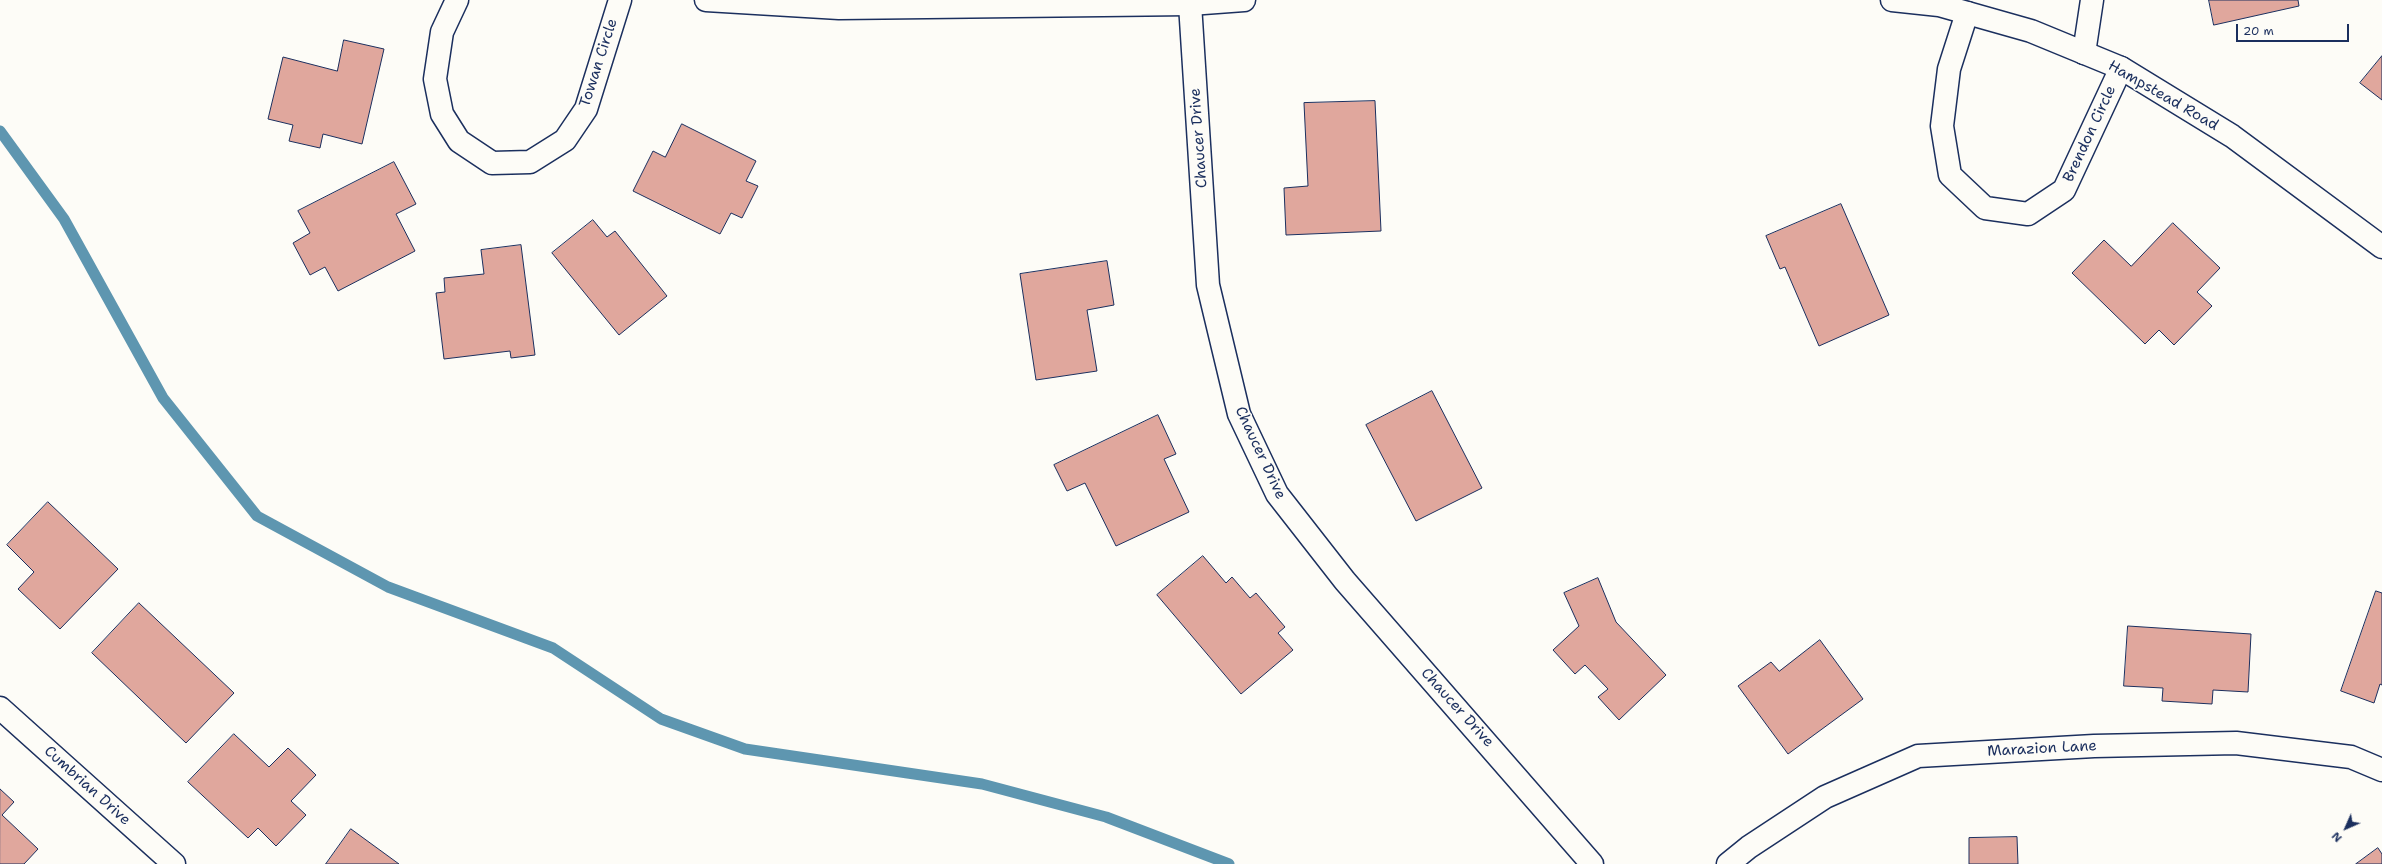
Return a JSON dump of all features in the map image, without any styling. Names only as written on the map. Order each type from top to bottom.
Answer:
[{"type":"street","name":"Towan Circle","points":[[457,0],[442,32],[435,79],[442,114],[459,141],[492,163],[530,162],[565,140],[586,109],[620,0]]},
{"type":"street","points":[[706,0],[840,8],[1190,4],[1244,0]]},
{"type":"street","name":"Hampstead Road","points":[[1892,0],[1940,2],[1967,13],[2031,31],[2121,68],[2232,136],[2382,247]]},
{"type":"street","points":[[2084,53],[2092,0]]},
{"type":"street","name":"Chaucer Drive","points":[[1190,4],[1208,285],[1239,414],[1270,481],[1277,494],[1345,581],[1592,864]]},
{"type":"street","name":"Brendon Circle","points":[[1967,13],[1949,69],[1942,126],[1950,174],[1985,208],[2028,214],[2064,190],[2121,68]]},
{"type":"street","name":"Cumbrian Drive","points":[[0,708],[174,864]]},
{"type":"street","name":"Marazion Lane","points":[[1728,864],[1749,847],[1825,797],[1918,756],[2094,746],[2236,743],[2351,757],[2382,770]]},
{"type":"building","points":[[2209,0],[2298,0],[2299,6],[2214,25]]},
{"type":"building","points":[[344,40],[384,49],[362,144],[323,134],[320,148],[289,141],[293,125],[268,119],[283,57],[337,71]]},
{"type":"building","points":[[2382,56],[2382,100],[2360,83]]},
{"type":"building","points":[[1375,101],[1381,231],[1286,235],[1284,188],[1308,186],[1304,103]]},
{"type":"building","points":[[682,124],[756,161],[746,181],[758,186],[742,218],[731,213],[720,234],[633,191],[653,151],[665,157]]},
{"type":"building","points":[[394,162],[416,204],[396,214],[415,251],[338,291],[325,267],[310,275],[293,243],[310,233],[298,211]]},
{"type":"building","points":[[1841,204],[1889,315],[1819,346],[1785,267],[1780,269],[1766,236]]},
{"type":"building","points":[[593,220],[607,237],[615,231],[667,296],[619,335],[552,253]]},
{"type":"building","points":[[2173,223],[2220,268],[2197,292],[2212,306],[2174,345],[2159,330],[2145,344],[2072,273],[2104,240],[2131,266]]},
{"type":"building","points":[[521,245],[535,355],[511,358],[510,351],[444,359],[436,293],[445,292],[444,278],[484,274],[481,250]]},
{"type":"building","points":[[1107,261],[1114,305],[1087,310],[1097,371],[1036,380],[1020,274]]},
{"type":"building","points":[[1432,391],[1482,488],[1416,521],[1366,425]]},
{"type":"building","points":[[1158,415],[1176,454],[1164,459],[1189,512],[1116,546],[1085,483],[1067,491],[1054,465]]},
{"type":"building","points":[[48,502],[118,569],[60,629],[18,589],[34,572],[7,545]]},
{"type":"building","points":[[1203,556],[1226,583],[1232,577],[1250,598],[1256,593],[1285,627],[1278,633],[1293,650],[1241,694],[1157,595]]},
{"type":"building","points":[[1598,578],[1616,622],[1666,675],[1619,720],[1598,697],[1608,689],[1585,665],[1575,674],[1553,650],[1579,626],[1564,593]]},
{"type":"building","points":[[2376,591],[2382,593],[2382,685],[2380,684],[2374,703],[2341,691]]},
{"type":"building","points":[[139,603],[234,693],[186,743],[92,653]]},
{"type":"building","points":[[2128,626],[2251,634],[2248,692],[2213,690],[2212,704],[2162,701],[2163,688],[2124,686]]},
{"type":"building","points":[[1820,640],[1863,699],[1788,754],[1738,686],[1771,662],[1779,671]]},
{"type":"building","points":[[234,734],[269,767],[288,748],[316,775],[291,801],[306,815],[276,846],[258,828],[248,838],[188,782]]},
{"type":"building","points":[[0,789],[14,802],[2,815],[38,849],[24,864],[0,864]]},
{"type":"building","points":[[351,829],[399,864],[326,864]]},
{"type":"building","points":[[2017,837],[2018,864],[1969,864],[1969,838]]},
{"type":"building","points":[[2378,848],[2382,854],[2382,864],[2356,864]]},
{"type":"waterway","points":[[0,131],[64,219],[163,398],[257,516],[388,587],[553,648],[661,719],[745,749],[982,784],[1106,817],[1229,864]]}]
